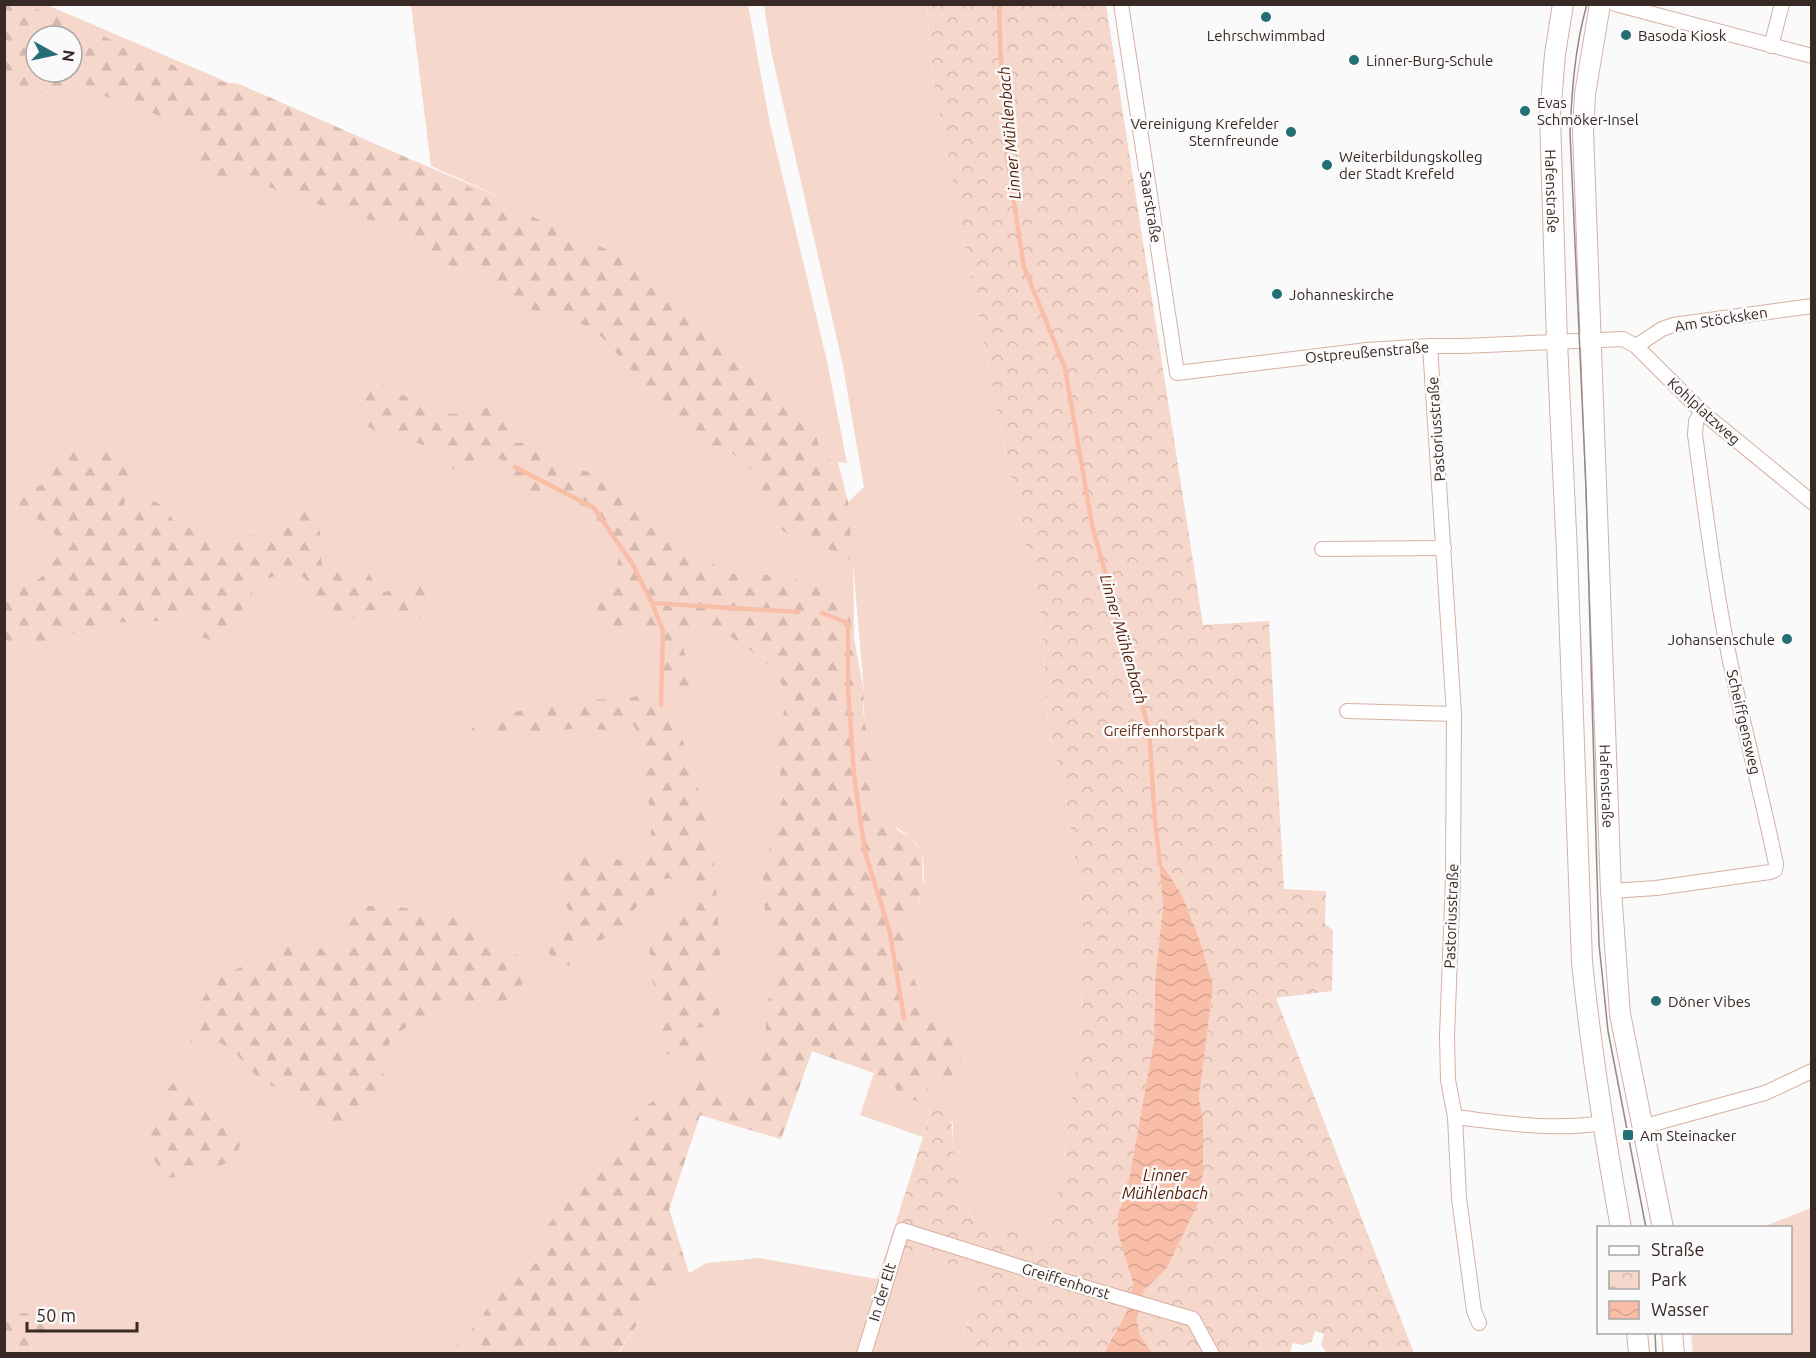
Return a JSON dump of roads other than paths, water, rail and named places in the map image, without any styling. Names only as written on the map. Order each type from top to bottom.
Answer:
[{"type":"main road","name":"Hafenstraße","points":[[1563,4],[1555,54],[1550,117],[1582,962],[1603,1123],[1621,1226]]},
{"type":"main road","name":"Hafenstraße","points":[[1600,4],[1585,94],[1583,131],[1611,891],[1620,1014],[1663,1226]]},
{"type":"main road","points":[[1627,1353],[1629,1334]]},
{"type":"main road","points":[[1637,1334],[1639,1353]]},
{"type":"main road","points":[[1672,1334],[1674,1353]]},
{"type":"street","name":"Saarstraße","points":[[1121,4],[1177,374]]},
{"type":"street","points":[[1615,4],[1812,56]]},
{"type":"street","points":[[1771,46],[1782,4]]},
{"type":"street","name":"Am Stöcksken","points":[[1636,346],[1662,329],[1673,325],[1812,306]]},
{"type":"street","points":[[1557,342],[1623,339],[1636,346]]},
{"type":"street","name":"Ostpreußenstraße","points":[[1177,374],[1356,351],[1557,342]]},
{"type":"street","name":"Pastoriusstraße","points":[[1430,346],[1454,714],[1448,1080],[1455,1117],[1459,1198],[1474,1311],[1479,1323]]},
{"type":"street","name":"Kohlplatzweg","points":[[1636,346],[1702,412],[1812,502]]},
{"type":"street","name":"Scheiffgensweg","points":[[1611,891],[1705,882],[1775,870],[1776,864],[1761,794],[1726,645],[1714,574],[1695,435],[1696,421],[1702,412]]},
{"type":"street","points":[[1322,549],[1444,548]]},
{"type":"street","points":[[1347,711],[1454,714]]},
{"type":"street","points":[[1642,1127],[1765,1093],[1812,1071]]},
{"type":"street","points":[[1455,1117],[1519,1126],[1603,1123]]},
{"type":"street","name":"Greiffenhorst","points":[[902,1230],[1193,1319],[1212,1353]]},
{"type":"street","name":"In der Elt","points":[[864,1353],[902,1230]]},
{"type":"water","name":"Linner Mühlenbach","points":[[1159,859],[1182,895],[1201,943],[1213,986],[1199,1098],[1203,1120],[1203,1172],[1198,1204],[1167,1268],[1144,1290],[1137,1320],[1140,1335],[1152,1353],[1103,1354],[1126,1313],[1133,1283],[1118,1234],[1118,1213],[1127,1191],[1154,1040],[1155,981],[1163,906]]},
{"type":"waterway","name":"Linner Mühlenbach","points":[[999,4],[1007,157],[1024,267],[1065,368],[1092,525],[1149,730],[1160,864]]},
{"type":"waterway","points":[[515,467],[594,508],[633,565],[663,631],[661,705]]},
{"type":"waterway","points":[[652,603],[798,612]]},
{"type":"waterway","points":[[822,613],[848,623],[848,689],[854,775],[865,852],[890,933],[904,1018]]},
{"type":"tram line","points":[[1587,4],[1577,52],[1570,132],[1586,487],[1599,944],[1608,1031],[1646,1226]]},
{"type":"tram line","points":[[1655,1334],[1656,1354]]},
{"type":"place","name":"Lehrschwimmbad","points":[[1266,17]]},
{"type":"place","name":"Basoda Kiosk","points":[[1626,35]]},
{"type":"place","name":"Linner-Burg-Schule","points":[[1354,60]]},
{"type":"place","name":"Evas Schmöker-Insel","points":[[1525,111]]},
{"type":"place","name":"Vereinigung Krefelder Sternfreunde","points":[[1291,132]]},
{"type":"place","name":"Weiterbildungskolleg der Stadt Krefeld","points":[[1327,165]]},
{"type":"place","name":"Johanneskirche","points":[[1277,294]]},
{"type":"place","name":"Johansenschule","points":[[1787,639]]},
{"type":"place","name":"Döner Vibes","points":[[1656,1001]]},
{"type":"place","name":"Am Steinacker","points":[[1628,1135]]},
{"type":"park label","name":"Greiffenhorstpark","points":[[1164,730]]}]
